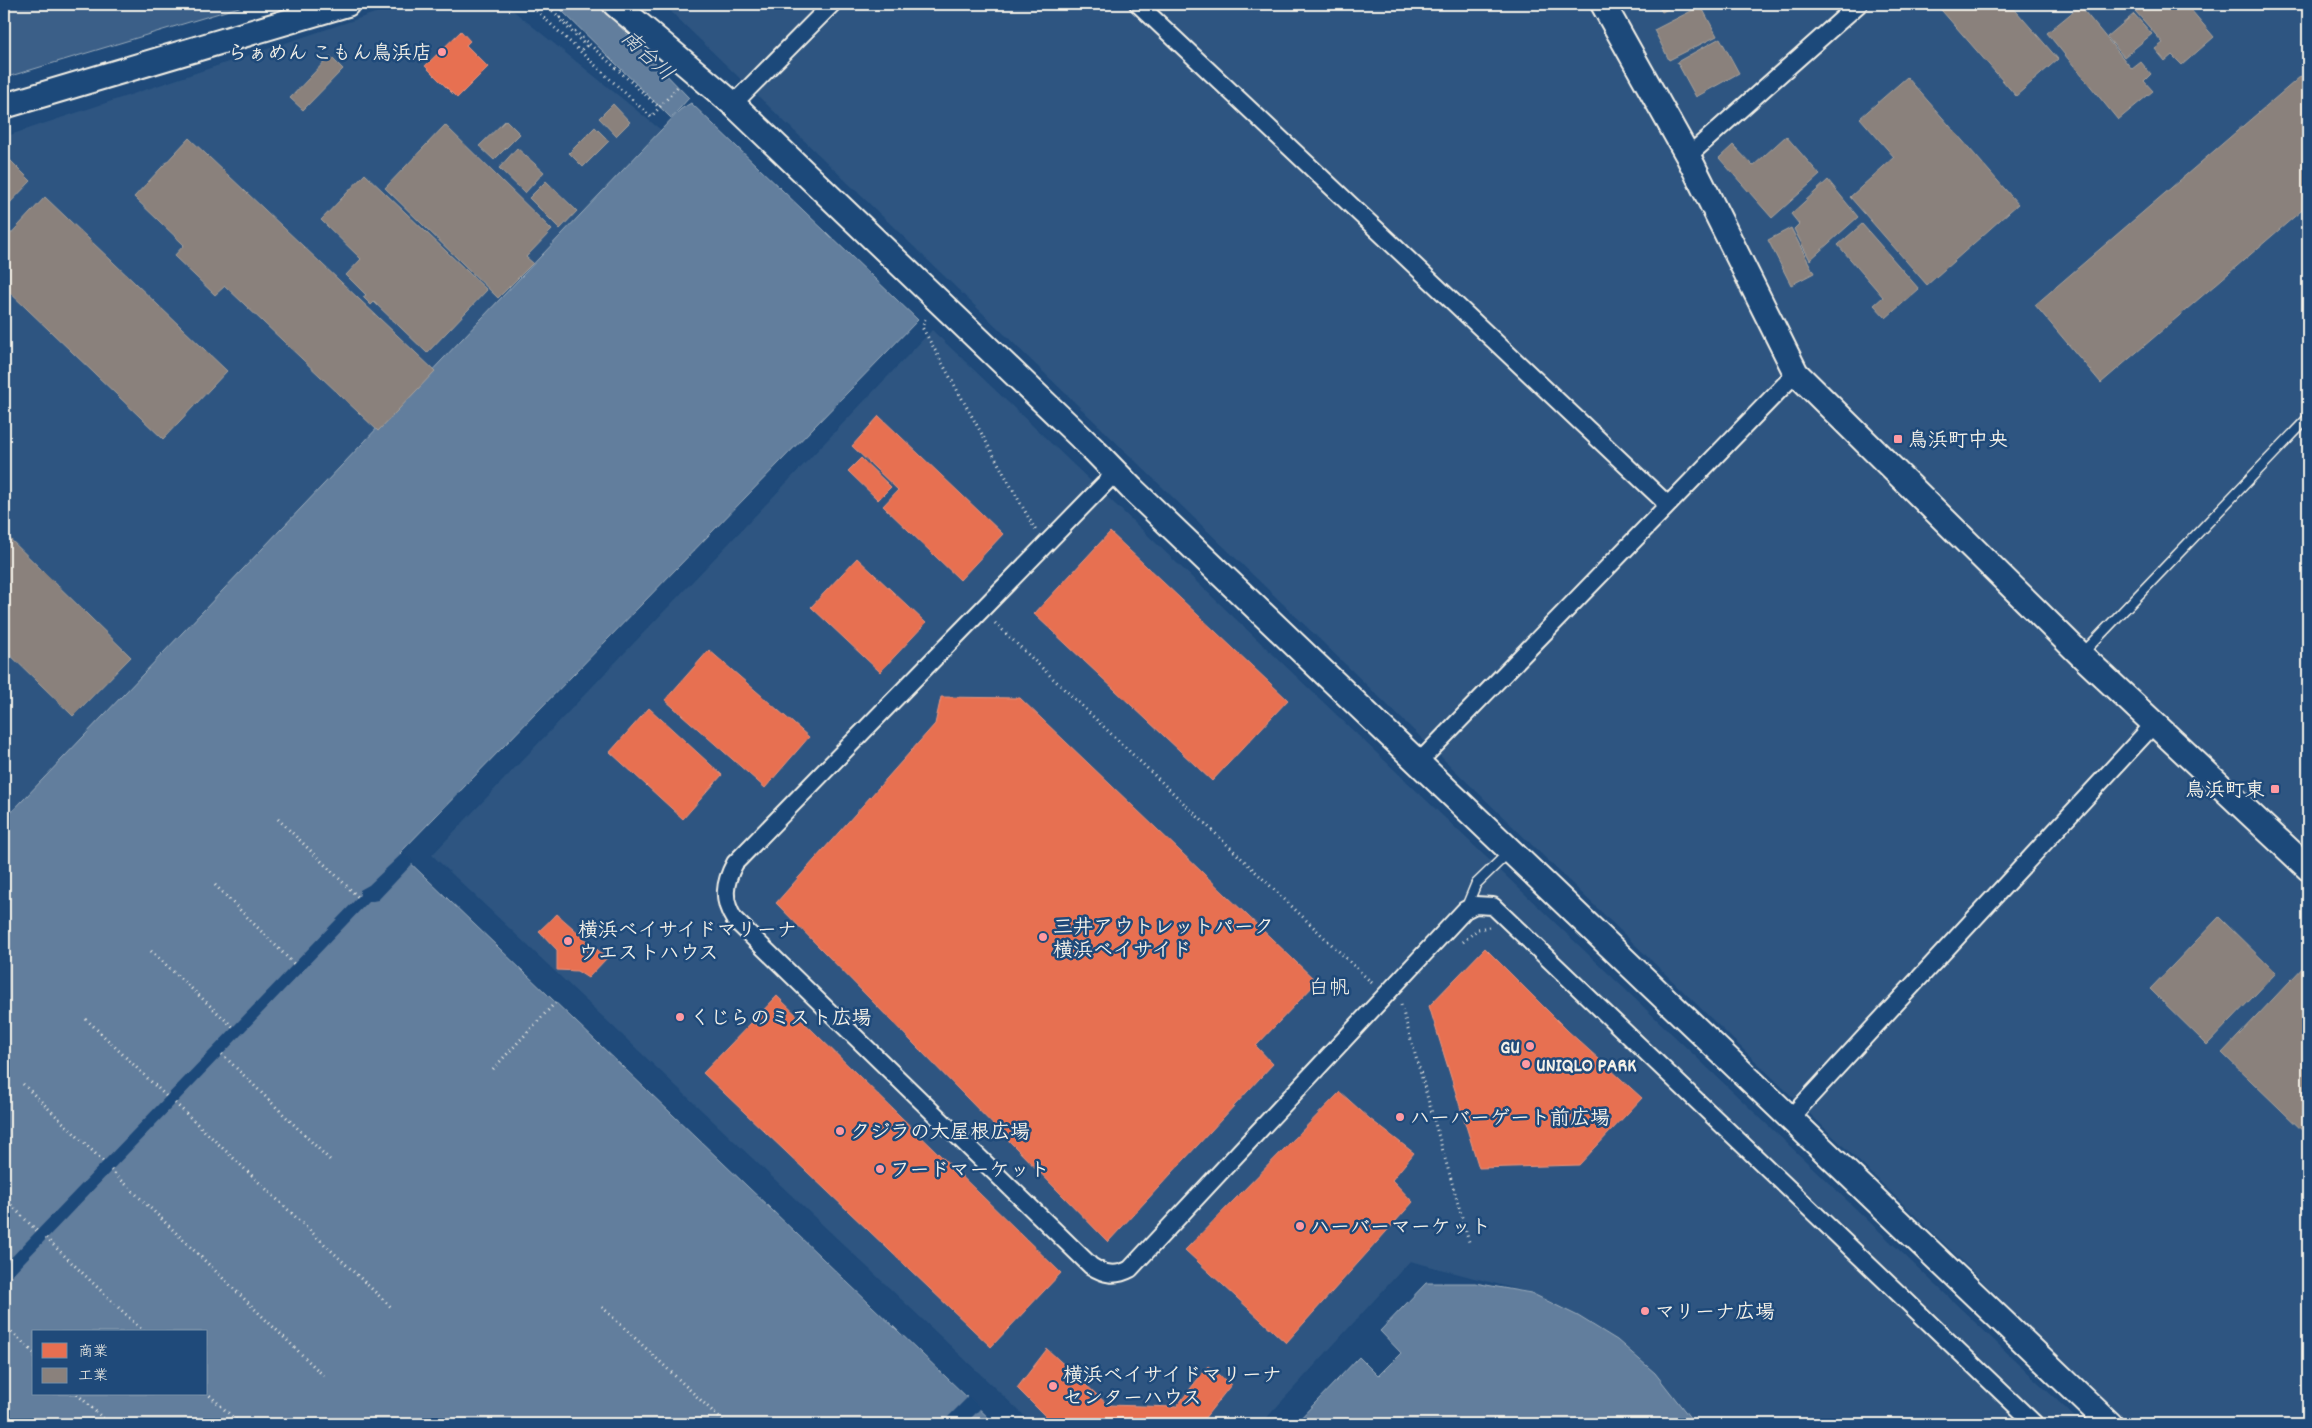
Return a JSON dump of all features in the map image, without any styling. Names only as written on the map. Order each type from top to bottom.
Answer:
[{"type":"street","points":[[4,106],[347,4]]},
{"type":"street","points":[[615,4],[733,104],[1094,450],[1115,473],[2110,1424]]},
{"type":"street","points":[[733,104],[832,4]]},
{"type":"street","points":[[1138,4],[1668,505]]},
{"type":"street","points":[[1603,4],[1688,156],[1796,373],[2081,655],[2308,868]]},
{"type":"street","points":[[1688,156],[1859,4]]},
{"type":"street","points":[[1418,763],[1796,373]]},
{"type":"street","points":[[1115,473],[735,863],[727,877],[725,896],[727,908],[734,919],[1091,1266],[1104,1274],[1122,1273],[1130,1269],[1464,910],[1475,905],[1493,906],[2035,1424]]},
{"type":"street","points":[[1790,1118],[2155,723]]},
{"type":"lane","points":[[2081,655],[2308,418]]},
{"type":"lane","points":[[1464,910],[1476,884],[1510,851]]},
{"type":"path","points":[[529,4],[627,97],[651,117],[680,84]]},
{"type":"path","points":[[545,4],[586,46],[579,52]]},
{"type":"path","points":[[559,18],[660,108]]},
{"type":"path","points":[[932,325],[925,319],[922,327],[1037,532],[1043,526]]},
{"type":"path","points":[[991,620],[1374,985]]},
{"type":"path","points":[[278,819],[358,897]]},
{"type":"path","points":[[215,884],[294,964]]},
{"type":"path","points":[[1460,945],[1478,929],[1494,929]]},
{"type":"path","points":[[151,951],[233,1027]]},
{"type":"path","points":[[1395,1010],[1407,997]]},
{"type":"path","points":[[492,1069],[555,1003]]},
{"type":"path","points":[[1401,1004],[1469,1242]]},
{"type":"path","points":[[86,1019],[166,1096]]},
{"type":"path","points":[[222,1054],[330,1160]]},
{"type":"path","points":[[23,1084],[104,1162]]},
{"type":"path","points":[[175,1103],[392,1308]]},
{"type":"path","points":[[111,1170],[326,1378]]},
{"type":"path","points":[[4,1198],[37,1231]]},
{"type":"path","points":[[46,1238],[142,1330]]},
{"type":"path","points":[[602,1307],[726,1424]]},
{"type":"path","points":[[4,1324],[32,1351]]},
{"type":"path","points":[[208,1394],[240,1424]]},
{"type":"path","points":[[79,1396],[109,1424]]},
{"type":"path","points":[[491,1419],[496,1424]]},
{"type":"shaded area","points":[[4,4],[249,4],[4,78]]},
{"type":"shaded area","points":[[402,4],[505,4],[661,130],[4,825],[4,137]]},
{"type":"shaded area","points":[[555,4],[598,4],[689,98],[671,118]]},
{"type":"shaded area","points":[[663,4],[2308,4],[2308,1424],[2125,1424],[1964,1263]]},
{"type":"shaded area","points":[[691,103],[918,320],[400,853],[995,1424],[4,1424],[4,820],[681,109]]},
{"type":"shaded area","points":[[932,330],[2082,1424],[1689,1424],[1626,1348],[1527,1292],[1410,1261],[1261,1424],[1033,1424],[432,855]]},
{"type":"shaded area","points":[[1426,1283],[1475,1283],[1531,1293],[1578,1316],[1617,1340],[1655,1373],[1695,1424],[1295,1424],[1359,1357],[1378,1376],[1401,1353],[1380,1331]]},
{"type":"pier","points":[[411,845],[404,853],[413,863],[378,900],[368,902],[4,1283],[4,1265],[360,895],[360,890],[369,885]]},
{"type":"pier","points":[[969,1396],[981,1408],[965,1424],[941,1424]]},
{"type":"building: 商業","points":[[461,31],[470,41],[466,45],[488,67],[457,98],[425,66]]},
{"type":"building: 商業","points":[[879,416],[1003,534],[960,580],[883,506],[898,490],[852,446]]},
{"type":"building: 商業","points":[[861,458],[891,487],[878,500],[848,471]]},
{"type":"building: 商業","points":[[1110,532],[1288,700],[1212,781],[1034,614]]},
{"type":"building: 商業","points":[[857,558],[926,623],[880,672],[811,607]]},
{"type":"building: 商業","points":[[709,650],[809,737],[765,788],[665,700]]},
{"type":"building: 商業","name":"三井アウトレットパーク 横浜ベイサイド","points":[[941,697],[1020,698],[1317,982],[1256,1046],[1273,1064],[1108,1242],[776,903],[935,724]]},
{"type":"building: 商業","points":[[649,708],[722,775],[683,819],[610,752]]},
{"type":"building: 商業","name":"横浜ベイサイドマリーナ ウエストハウス","points":[[557,914],[607,958],[588,978],[577,971],[557,970],[557,950],[539,931]]},
{"type":"building: 商業","name":"UNIQLO PARK","points":[[1485,948],[1568,1031],[1642,1098],[1579,1165],[1479,1168],[1429,1006]]},
{"type":"building: 商業","name":"フードマーケット","points":[[777,996],[1061,1273],[991,1347],[703,1073]]},
{"type":"building: 商業","name":"ハーバーマーケット","points":[[1340,1092],[1370,1119],[1414,1153],[1392,1180],[1413,1202],[1286,1343],[1185,1250]]},
{"type":"building: 商業","name":"横浜ベイサイドマリーナ センターハウス","points":[[1047,1349],[1108,1405],[1176,1407],[1208,1366],[1231,1385],[1200,1424],[1053,1424],[1017,1388]]},
{"type":"building: 工業","points":[[1657,4],[1678,4],[1662,12]]},
{"type":"building: 工業","points":[[1936,4],[2010,4],[2058,59],[2016,96]]},
{"type":"building: 工業","points":[[2129,4],[2186,4],[2214,37],[2182,65],[2172,55],[2165,61],[2155,49],[2163,43]]},
{"type":"building: 工業","points":[[1701,6],[1717,36],[1669,60],[1654,30]]},
{"type":"building: 工業","points":[[2080,6],[2132,69],[2141,62],[2151,74],[2144,81],[2153,91],[2118,120],[2047,33]]},
{"type":"building: 工業","points":[[2134,14],[2152,34],[2124,57],[2107,37]]},
{"type":"building: 工業","points":[[1720,38],[1739,73],[1696,97],[1677,62]]},
{"type":"building: 工業","points":[[330,56],[343,69],[303,110],[290,98]]},
{"type":"building: 工業","points":[[2308,70],[2308,205],[2101,383],[2035,305]]},
{"type":"building: 工業","points":[[1907,77],[2018,204],[1927,285],[1850,197],[1894,157],[1860,118]]},
{"type":"building: 工業","points":[[613,104],[630,122],[616,136],[599,118]]},
{"type":"building: 工業","points":[[506,120],[520,134],[494,160],[479,146]]},
{"type":"building: 工業","points":[[445,125],[552,230],[526,257],[533,263],[498,298],[385,188]]},
{"type":"building: 工業","points":[[595,127],[609,141],[583,167],[569,153]]},
{"type":"building: 工業","points":[[1786,136],[1820,175],[1772,218],[1719,158],[1733,145],[1753,166]]},
{"type":"building: 工業","points":[[189,138],[435,371],[378,431],[225,286],[215,295],[174,256],[184,245],[134,197]]},
{"type":"building: 工業","points":[[517,148],[544,172],[525,193],[499,168]]},
{"type":"building: 工業","points":[[4,154],[31,181],[4,209]]},
{"type":"building: 工業","points":[[365,174],[487,290],[427,353],[374,302],[371,305],[363,297],[366,295],[346,275],[361,259],[321,220]]},
{"type":"building: 工業","points":[[1828,180],[1858,217],[1810,260],[1794,229],[1799,224],[1791,214]]},
{"type":"building: 工業","points":[[546,181],[577,211],[560,229],[529,198]]},
{"type":"building: 工業","points":[[45,197],[227,371],[163,439],[4,287],[4,241]]},
{"type":"building: 工業","points":[[1862,224],[1919,289],[1886,318],[1874,305],[1883,297],[1838,245]]},
{"type":"building: 工業","points":[[1791,228],[1814,273],[1791,285],[1768,240]]},
{"type":"building: 工業","points":[[4,533],[131,657],[73,716],[4,649]]},
{"type":"building: 工業","points":[[2219,917],[2276,973],[2207,1045],[2150,989]]},
{"type":"building: 工業","points":[[2308,962],[2308,1136],[2222,1053]]},
{"type":"place","name":"らぁめん こもん鳥浜店","points":[[442,52]]},
{"type":"place","name":"鳥浜町中央","points":[[1898,439]]},
{"type":"place","name":"鳥浜町東","points":[[2275,789]]},
{"type":"place","name":"三井アウトレットパーク 横浜ベイサイド","points":[[1043,937]]},
{"type":"place","name":"横浜ベイサイドマリーナ ウエストハウス","points":[[568,941]]},
{"type":"place","name":"くじらのミスト広場","points":[[680,1017]]},
{"type":"place","name":"GU","points":[[1530,1046]]},
{"type":"place","name":"UNIQLO PARK","points":[[1526,1064]]},
{"type":"place","name":"ハーバーゲート前広場","points":[[1400,1117]]},
{"type":"place","name":"クジラの大屋根広場","points":[[840,1131]]},
{"type":"place","name":"フードマーケット","points":[[880,1169]]},
{"type":"place","name":"ハーバーマーケット","points":[[1300,1226]]},
{"type":"place","name":"マリーナ広場","points":[[1645,1311]]},
{"type":"place","name":"横浜ベイサイドマリーナ センターハウス","points":[[1053,1386]]},
{"type":"district","name":"白帆","points":[[1329,987]]},
{"type":"water label","name":"南台川","points":[[648,55]]}]
